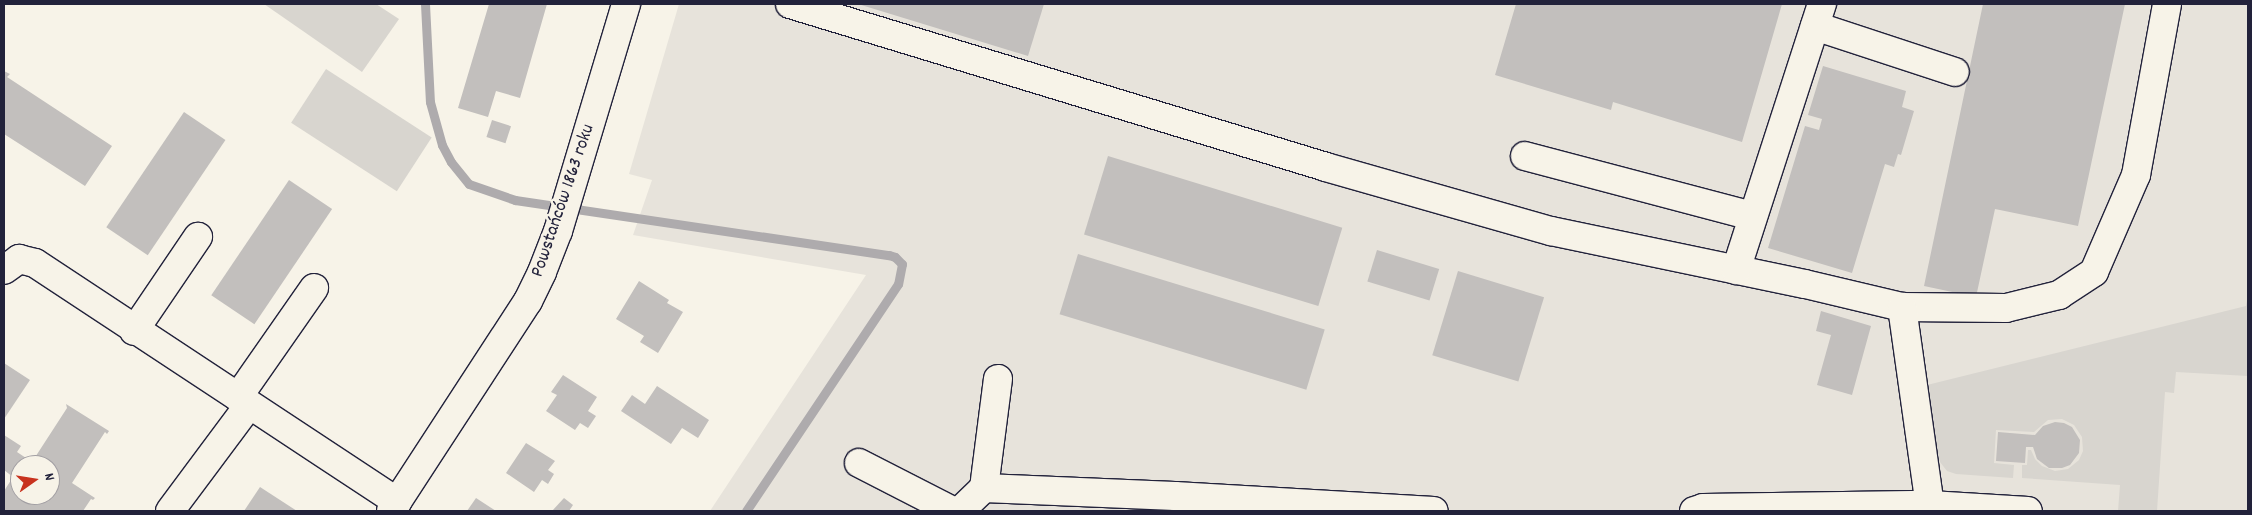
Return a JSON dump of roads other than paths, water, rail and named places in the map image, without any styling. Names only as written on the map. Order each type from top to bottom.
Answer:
[{"type":"street","name":"Powstańców 1863 roku","points":[[394,506],[528,301],[558,231],[626,4]]},
{"type":"street","points":[[807,6],[1326,167],[1551,231],[1902,307],[2006,308],[2059,294],[2094,272],[2136,175],[2167,4]]},
{"type":"street","points":[[1736,270],[1819,15],[1955,72]]},
{"type":"street","points":[[1525,156],[1752,216]]},
{"type":"street","points":[[134,331],[198,237]]},
{"type":"street","points":[[4,270],[19,259],[35,263],[134,331],[243,401],[394,506]]},
{"type":"street","points":[[170,511],[243,401],[314,288]]},
{"type":"street","points":[[1902,307],[1930,504]]},
{"type":"street","points":[[960,511],[984,488],[998,379]]},
{"type":"street","points":[[858,463],[953,511]]},
{"type":"street","points":[[984,488],[1185,496],[1434,511]]},
{"type":"street","points":[[1700,510],[1930,504],[2028,511]]},
{"type":"waterway","points":[[425,4],[430,102],[442,145],[451,162],[469,184],[515,200],[889,255],[895,257],[902,264],[898,284],[746,511]]}]
